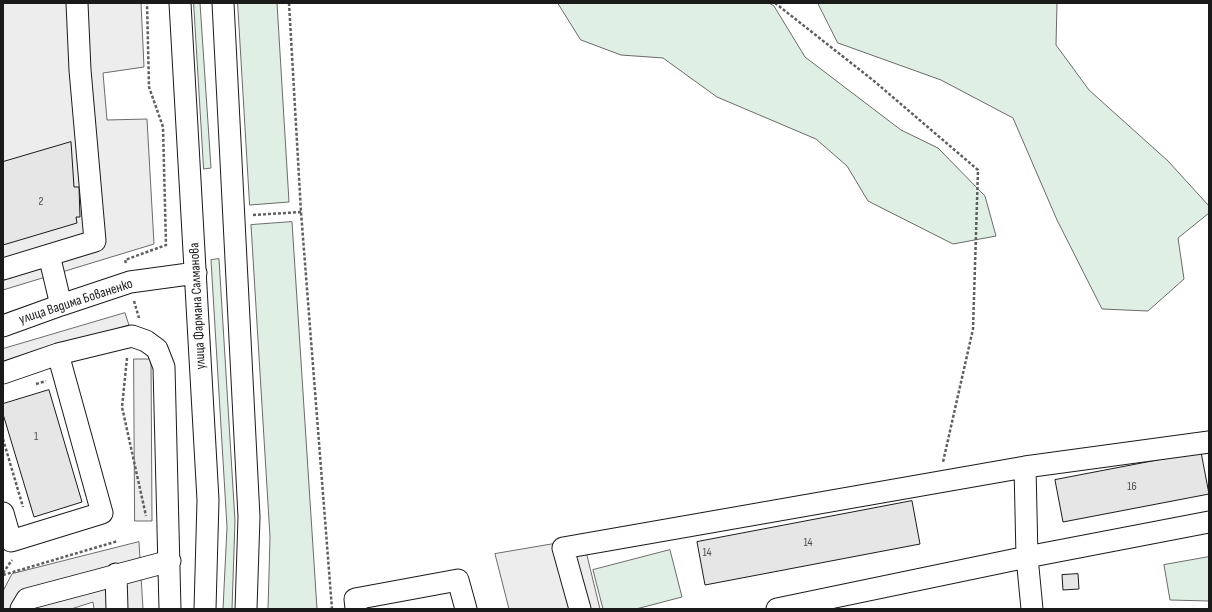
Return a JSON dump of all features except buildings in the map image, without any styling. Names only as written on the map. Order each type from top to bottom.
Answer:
[{"type":"street","points":[[3,269],[95,241],[80,70],[77,3]]},
{"type":"street","name":"улица Фармана Салманова","points":[[180,3],[208,500],[205,609]]},
{"type":"street","points":[[223,3],[249,517],[246,609]]},
{"type":"street","points":[[49,256],[61,304]]},
{"type":"street","name":"улица Вадима Бованенко","points":[[3,326],[61,304],[130,282],[196,273]]},
{"type":"street","points":[[3,372],[58,354],[132,336],[146,341],[157,349],[164,367],[170,609]]},
{"type":"street","points":[[3,513],[11,541],[102,513],[58,354]]},
{"type":"street","points":[[580,609],[563,548],[1025,467],[1209,442]]},
{"type":"street","points":[[1025,467],[1027,557],[1032,609]]},
{"type":"street","points":[[777,609],[1027,557],[1209,522]]},
{"type":"street","points":[[21,609],[27,599],[116,574],[170,561]]},
{"type":"street","points":[[116,574],[117,609]]},
{"type":"street","points":[[356,609],[355,599],[458,580],[466,609]]},
{"type":"path","points":[[147,3],[149,87],[162,127],[166,245],[125,260],[140,323],[132,336],[127,354],[122,408],[147,520]]},
{"type":"path","points":[[290,3],[301,212],[332,609]]},
{"type":"path","points":[[775,3],[874,81],[978,170],[973,329],[938,482]]},
{"type":"path","points":[[3,575],[118,541]]},
{"type":"green space","points":[[194,3],[200,3],[211,168],[204,169]]},
{"type":"green space","points":[[238,3],[277,3],[289,202],[250,205]]},
{"type":"green space","points":[[558,3],[769,3],[774,6],[805,57],[901,130],[938,148],[985,196],[996,236],[953,244],[868,201],[847,166],[816,139],[717,97],[663,58],[621,55],[581,40]]},
{"type":"green space","points":[[818,3],[1057,3],[1056,45],[1089,90],[1168,161],[1209,206],[1209,213],[1178,238],[1184,279],[1148,311],[1102,309],[1057,220],[1013,118],[941,80],[838,43]]},
{"type":"green space","points":[[292,222],[317,609],[268,609],[270,537],[251,225]]},
{"type":"green space","points":[[219,259],[235,521],[232,609],[223,609],[227,527],[211,260]]},
{"type":"green space","points":[[670,550],[682,597],[636,609],[603,609],[593,570]]},
{"type":"green space","points":[[1209,557],[1209,601],[1170,600],[1164,565]]},
{"type":"shaded area","points":[[3,3],[141,3],[144,67],[103,73],[107,120],[147,119],[154,244],[3,290]]},
{"type":"shaded area","points":[[125,313],[129,325],[3,362],[3,349]]},
{"type":"shaded area","points":[[134,359],[151,359],[152,521],[135,521]]},
{"type":"shaded area","points":[[583,539],[600,609],[509,609],[495,554]]},
{"type":"shaded area","points":[[139,542],[143,609],[94,609],[93,602],[71,609],[3,609],[3,591],[12,574]]}]
